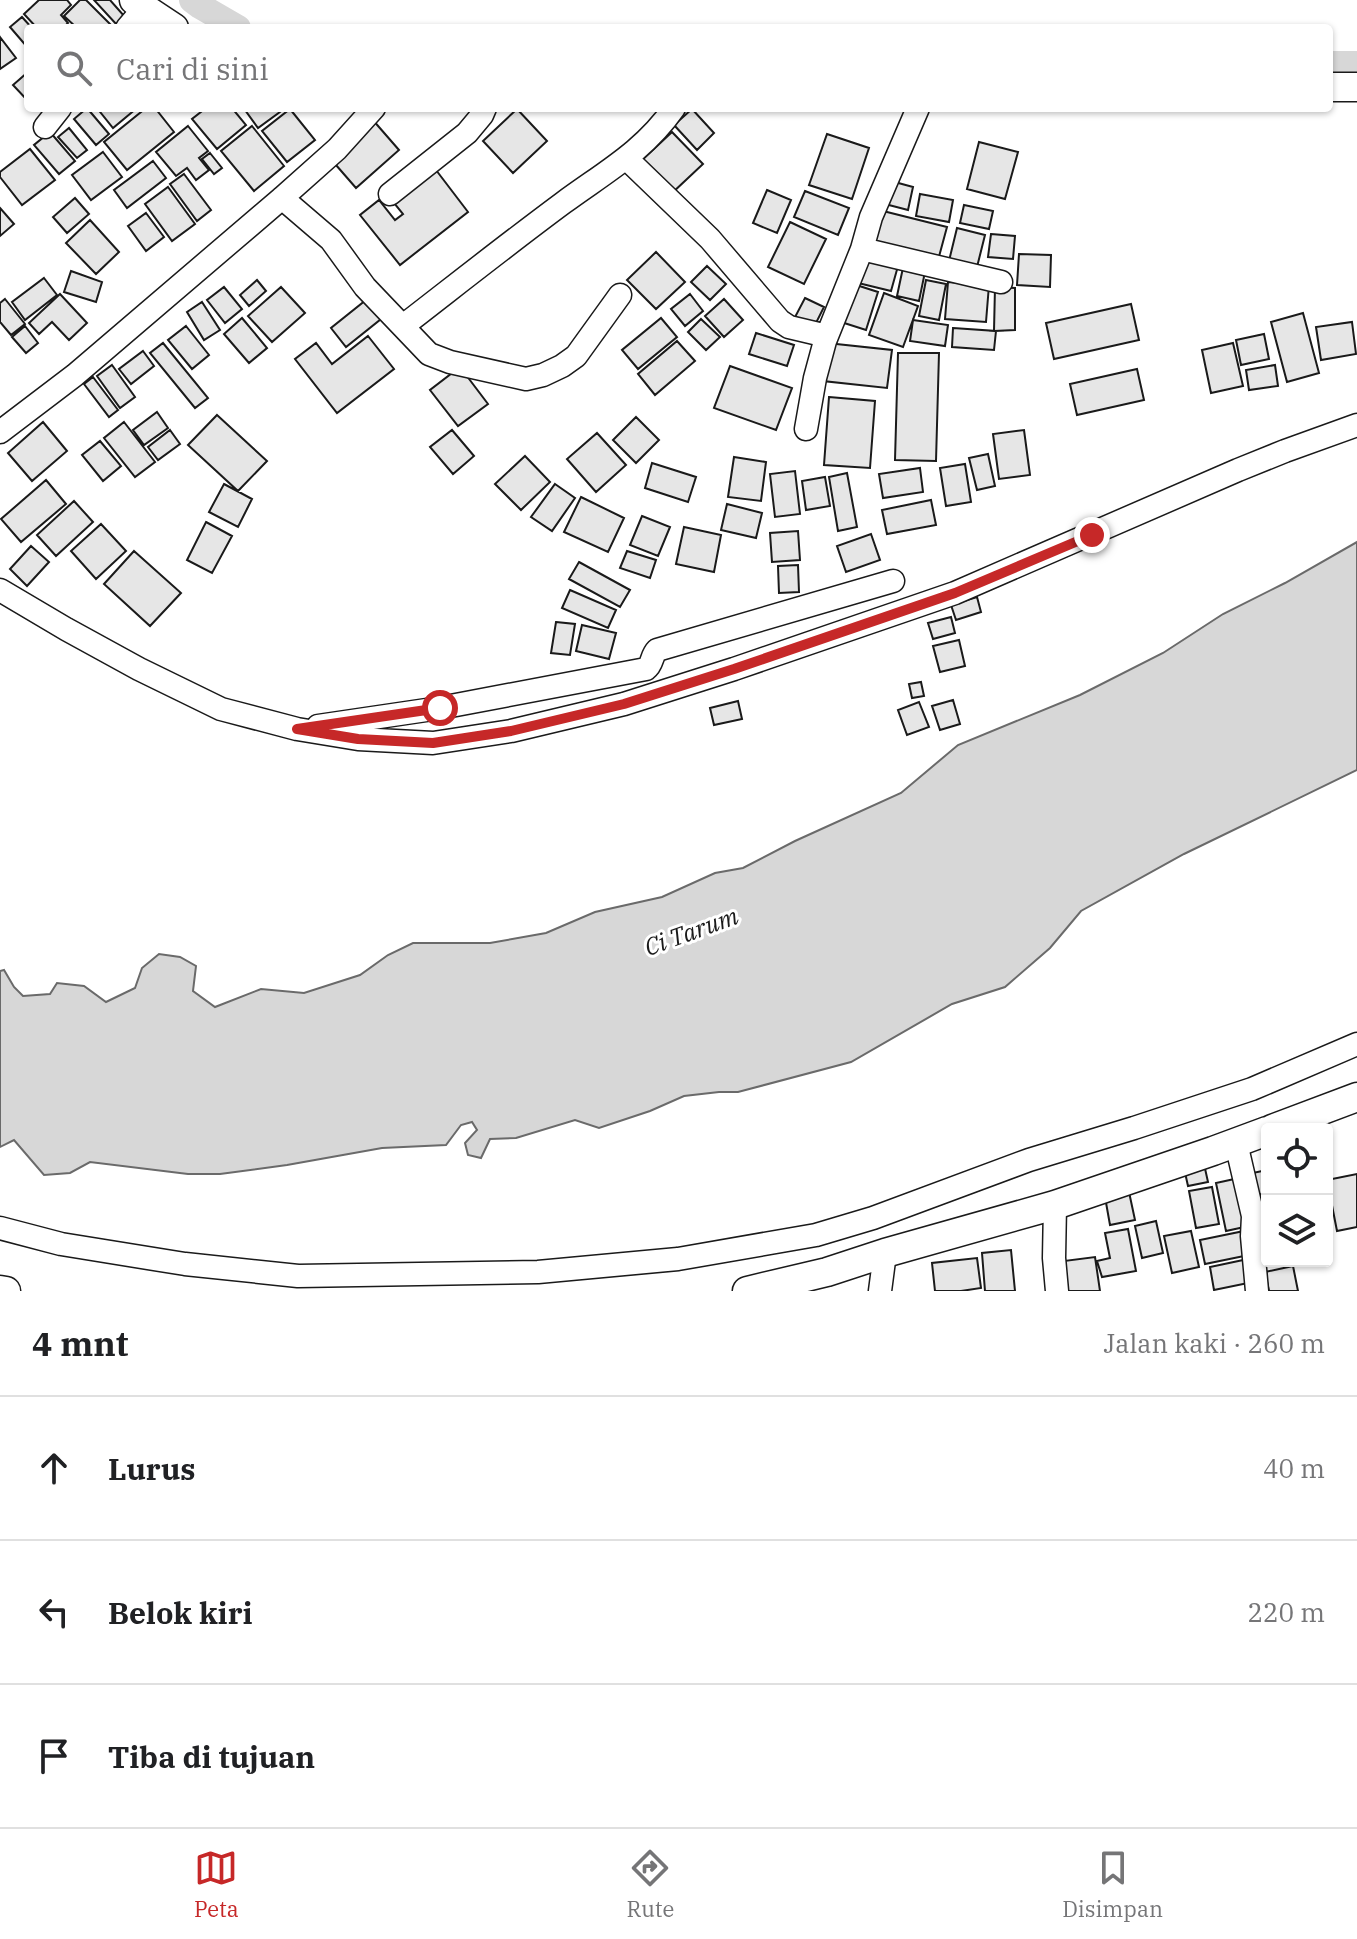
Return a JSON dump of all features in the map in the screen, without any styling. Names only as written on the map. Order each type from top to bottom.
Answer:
[{"type":"street","points":[[135,12],[164,24]]},
{"type":"street","points":[[1333,87],[1357,87]]},
{"type":"street","points":[[45,127],[57,112]]},
{"type":"street","points":[[0,432],[75,375],[282,198],[337,149],[370,112]]},
{"type":"street","points":[[390,194],[467,133],[483,112]]},
{"type":"street","points":[[403,326],[565,202],[627,159],[659,129],[671,112]]},
{"type":"street","points":[[806,429],[815,378],[827,336],[862,249],[871,217],[916,112]]},
{"type":"street","points":[[627,159],[710,239],[780,321],[789,327],[827,336]]},
{"type":"street","points":[[282,198],[331,240],[365,287],[429,354],[450,362],[526,379],[543,375],[576,356],[620,295]]},
{"type":"street","points":[[862,249],[1001,282]]},
{"type":"street","points":[[0,590],[139,669],[221,709],[297,729],[358,739],[433,743],[511,731],[624,704],[955,593],[1262,461],[1357,425]]},
{"type":"street","points":[[297,729],[440,708],[646,669],[657,650],[893,581]]},
{"type":"street","points":[[0,1228],[61,1244],[170,1262],[298,1276],[538,1272],[678,1259],[816,1235],[873,1218],[1029,1160],[1252,1089],[1357,1044]]},
{"type":"street","points":[[1288,1123],[1357,1097]]},
{"type":"street","points":[[747,1291],[827,1272],[1055,1205],[1261,1133]]},
{"type":"street","points":[[1236,1143],[1253,1216],[1257,1291]]},
{"type":"street","points":[[1055,1205],[1057,1291]]},
{"type":"street","points":[[880,1291],[885,1253]]},
{"type":"water","name":"Ci Tarum","points":[[1357,542],[1357,770],[1184,854],[1081,911],[1050,948],[1005,987],[952,1004],[851,1062],[738,1092],[684,1096],[599,1128],[575,1120],[516,1138],[490,1139],[481,1158],[468,1155],[465,1143],[477,1130],[472,1122],[461,1125],[446,1145],[382,1148],[220,1174],[188,1174],[90,1162],[70,1173],[44,1175],[14,1140],[0,1147],[0,971],[4,970],[23,996],[50,994],[57,983],[84,986],[106,1002],[135,988],[142,968],[159,954],[180,957],[196,966],[193,991],[215,1007],[261,989],[304,993],[360,975],[388,955],[413,943],[490,943],[546,933],[595,912],[662,897],[715,873],[743,868],[901,793],[958,745],[1080,695],[1163,653],[1223,614]]},
{"type":"building","points":[[39,0],[67,0],[71,5],[61,15],[67,24],[33,24],[24,14]]},
{"type":"building","points":[[80,0],[86,0],[110,24],[73,24],[64,16]]},
{"type":"building","points":[[94,0],[110,0],[125,17],[116,24]]},
{"type":"building","points":[[22,17],[28,24],[24,24],[24,43],[10,27]]},
{"type":"building","points":[[0,37],[16,58],[0,69]]},
{"type":"building","points":[[24,75],[24,97],[13,85]]},
{"type":"building","points":[[82,112],[90,112],[109,134],[96,145],[74,119]]},
{"type":"building","points":[[100,112],[132,112],[113,128]]},
{"type":"building","points":[[141,112],[158,112],[174,132],[127,170],[104,142]]},
{"type":"building","points":[[201,112],[235,112],[246,125],[217,149],[192,119]]},
{"type":"building","points":[[246,112],[280,112],[258,128]]},
{"type":"building","points":[[286,112],[292,112],[315,140],[287,162],[262,131]]},
{"type":"building","points":[[514,112],[520,112],[547,141],[513,173],[483,141]]},
{"type":"building","points":[[689,112],[695,112],[714,133],[697,150],[674,125]]},
{"type":"building","points":[[372,119],[399,150],[356,188],[329,157]]},
{"type":"building","points":[[188,126],[208,151],[199,158],[209,170],[196,180],[187,168],[176,176],[156,152]]},
{"type":"building","points":[[252,126],[284,166],[254,191],[221,151]]},
{"type":"building","points":[[69,128],[87,150],[77,158],[58,137]]},
{"type":"building","points":[[50,132],[75,161],[59,174],[34,145]]},
{"type":"building","points":[[672,132],[703,164],[671,194],[640,162]]},
{"type":"building","points":[[827,134],[869,148],[852,199],[809,185]]},
{"type":"building","points":[[979,142],[1018,152],[1005,199],[967,189]]},
{"type":"building","points":[[30,149],[55,180],[22,205],[0,177],[0,172]]},
{"type":"building","points":[[103,152],[122,177],[91,200],[72,175]]},
{"type":"building","points":[[210,153],[222,168],[214,174],[202,159]]},
{"type":"building","points":[[153,161],[166,178],[127,208],[114,190]]},
{"type":"building","points":[[436,170],[468,212],[400,265],[360,215],[379,200],[395,220],[403,214],[394,203]]},
{"type":"building","points":[[184,174],[211,210],[197,221],[170,184]]},
{"type":"building","points":[[891,181],[913,187],[908,210],[885,204]]},
{"type":"building","points":[[168,187],[195,224],[172,241],[145,204]]},
{"type":"building","points":[[767,190],[791,200],[777,233],[753,223]]},
{"type":"building","points":[[805,191],[849,208],[838,235],[794,217]]},
{"type":"building","points":[[920,194],[953,200],[949,222],[916,216]]},
{"type":"building","points":[[75,198],[89,214],[67,233],[53,217]]},
{"type":"building","points":[[964,205],[993,211],[989,229],[960,223]]},
{"type":"building","points":[[0,208],[14,224],[0,236]]},
{"type":"building","points":[[879,210],[947,227],[937,264],[869,247]]},
{"type":"building","points":[[146,213],[164,237],[146,251],[128,226]]},
{"type":"building","points":[[90,220],[119,252],[96,274],[66,243]]},
{"type":"building","points":[[790,222],[826,239],[804,284],[768,267]]},
{"type":"building","points":[[957,228],[985,235],[976,271],[948,265]]},
{"type":"building","points":[[991,234],[1015,236],[1013,259],[988,257]]},
{"type":"building","points":[[656,252],[685,282],[656,309],[627,280]]},
{"type":"building","points":[[1019,254],[1051,255],[1050,287],[1017,285]]},
{"type":"building","points":[[861,257],[898,266],[891,291],[854,282]]},
{"type":"building","points":[[904,263],[926,267],[919,301],[897,296]]},
{"type":"building","points":[[707,266],[726,284],[710,300],[691,282]]},
{"type":"building","points":[[71,271],[102,282],[96,302],[64,292]]},
{"type":"building","points":[[44,278],[57,295],[25,320],[12,302]]},
{"type":"building","points":[[257,280],[266,291],[249,306],[240,295]]},
{"type":"building","points":[[926,280],[946,284],[939,320],[919,316]]},
{"type":"building","points":[[948,282],[989,285],[986,322],[945,319]]},
{"type":"building","points":[[850,283],[878,292],[866,330],[838,321]]},
{"type":"building","points":[[224,287],[242,309],[225,323],[207,300]]},
{"type":"building","points":[[281,287],[305,313],[272,342],[248,316]]},
{"type":"building","points":[[995,287],[1015,288],[1015,330],[994,331]]},
{"type":"building","points":[[884,293],[918,306],[903,347],[869,335]]},
{"type":"building","points":[[60,294],[87,323],[69,340],[52,322],[39,334],[29,323]]},
{"type":"building","points":[[690,294],[703,311],[685,326],[671,309]]},
{"type":"building","points":[[805,298],[824,307],[813,329],[794,319]]},
{"type":"building","points":[[5,299],[25,324],[11,335],[0,322],[0,303]]},
{"type":"building","points":[[724,299],[743,320],[724,337],[705,316]]},
{"type":"building","points":[[366,300],[381,319],[346,347],[331,328]]},
{"type":"building","points":[[202,302],[220,330],[204,340],[187,312]]},
{"type":"building","points":[[1131,304],[1139,340],[1054,359],[1046,323]]},
{"type":"building","points":[[1303,313],[1319,373],[1287,382],[1271,322]]},
{"type":"building","points":[[242,318],[267,348],[249,363],[224,334]]},
{"type":"building","points":[[661,318],[677,337],[638,369],[622,350]]},
{"type":"building","points":[[701,319],[720,337],[706,350],[688,332]]},
{"type":"building","points":[[913,320],[948,325],[945,346],[910,341]]},
{"type":"building","points":[[1352,322],[1356,354],[1321,360],[1316,327]]},
{"type":"building","points":[[25,326],[38,343],[26,353],[12,337]]},
{"type":"building","points":[[186,326],[209,355],[192,369],[168,340]]},
{"type":"building","points":[[953,328],[996,331],[994,350],[952,347]]},
{"type":"building","points":[[756,333],[794,345],[787,366],[749,354]]},
{"type":"building","points":[[1264,334],[1269,359],[1241,365],[1236,340]]},
{"type":"building","points":[[368,336],[394,369],[337,413],[295,359],[316,343],[332,364]]},
{"type":"building","points":[[677,341],[695,361],[655,395],[638,374]]},
{"type":"building","points":[[163,343],[208,398],[195,408],[150,353]]},
{"type":"building","points":[[827,343],[892,350],[887,388],[823,381]]},
{"type":"building","points":[[1233,343],[1243,386],[1211,393],[1202,350]]},
{"type":"building","points":[[143,351],[154,366],[131,384],[119,369]]},
{"type":"building","points":[[898,353],[939,353],[936,461],[895,460]]},
{"type":"building","points":[[112,365],[135,397],[120,408],[97,376]]},
{"type":"building","points":[[1275,365],[1278,386],[1249,390],[1246,370]]},
{"type":"building","points":[[730,366],[792,388],[776,430],[714,408]]},
{"type":"building","points":[[460,367],[488,404],[458,426],[430,390]]},
{"type":"building","points":[[1137,369],[1144,400],[1077,415],[1070,384]]},
{"type":"building","points":[[93,377],[118,410],[109,417],[84,384]]},
{"type":"building","points":[[829,397],[875,401],[870,468],[824,465]]},
{"type":"building","points":[[157,412],[168,428],[144,445],[133,430]]},
{"type":"building","points":[[217,415],[267,461],[238,491],[188,445]]},
{"type":"building","points":[[636,417],[659,440],[636,463],[613,440]]},
{"type":"building","points":[[43,422],[67,451],[32,481],[8,453]]},
{"type":"building","points":[[124,422],[155,462],[135,477],[104,438]]},
{"type":"building","points":[[170,430],[180,444],[158,460],[148,447]]},
{"type":"building","points":[[452,430],[474,456],[453,474],[430,447]]},
{"type":"building","points":[[1024,430],[1030,475],[999,479],[993,434]]},
{"type":"building","points":[[597,433],[626,465],[596,492],[567,459]]},
{"type":"building","points":[[100,441],[121,466],[103,481],[82,455]]},
{"type":"building","points":[[988,454],[995,486],[977,490],[969,458]]},
{"type":"building","points":[[525,456],[550,482],[521,510],[495,484]]},
{"type":"building","points":[[734,457],[766,462],[761,501],[728,497]]},
{"type":"building","points":[[652,463],[696,477],[688,502],[645,488]]},
{"type":"building","points":[[965,464],[971,502],[946,506],[940,468]]},
{"type":"building","points":[[920,468],[923,492],[883,498],[879,474]]},
{"type":"building","points":[[795,471],[800,514],[775,517],[770,474]]},
{"type":"building","points":[[847,473],[857,527],[838,531],[829,477]]},
{"type":"building","points":[[825,477],[830,506],[806,510],[802,481]]},
{"type":"building","points":[[46,480],[66,504],[21,542],[1,519]]},
{"type":"building","points":[[224,484],[252,499],[238,527],[209,512]]},
{"type":"building","points":[[555,484],[575,498],[552,531],[531,517]]},
{"type":"building","points":[[581,497],[624,518],[608,552],[564,532]]},
{"type":"building","points":[[931,500],[936,525],[887,534],[882,510]]},
{"type":"building","points":[[74,501],[93,522],[56,556],[37,535]]},
{"type":"building","points":[[727,504],[762,513],[756,538],[721,530]]},
{"type":"building","points":[[642,516],[670,527],[658,556],[630,545]]},
{"type":"building","points":[[206,522],[232,536],[212,573],[187,560]]},
{"type":"building","points":[[101,524],[126,551],[96,579],[71,551]]},
{"type":"building","points":[[684,527],[721,535],[714,572],[676,564]]},
{"type":"building","points":[[798,531],[800,560],[772,562],[770,533]]},
{"type":"building","points":[[871,534],[880,560],[846,572],[837,546]]},
{"type":"building","points":[[31,546],[49,562],[27,586],[10,569]]},
{"type":"building","points":[[134,551],[181,593],[150,626],[104,584]]},
{"type":"building","points":[[627,551],[656,560],[650,578],[620,568]]},
{"type":"building","points":[[579,562],[630,590],[620,607],[569,579]]},
{"type":"building","points":[[798,565],[799,592],[779,593],[778,566]]},
{"type":"building","points":[[570,590],[616,610],[608,628],[562,608]]},
{"type":"building","points":[[977,597],[981,612],[956,620],[951,605]]},
{"type":"building","points":[[951,617],[955,633],[933,639],[928,623]]},
{"type":"building","points":[[556,622],[575,624],[570,655],[551,653]]},
{"type":"building","points":[[582,625],[616,633],[609,659],[576,651]]},
{"type":"building","points":[[959,640],[965,666],[940,672],[933,646]]},
{"type":"building","points":[[921,682],[924,696],[912,698],[909,684]]},
{"type":"building","points":[[953,700],[960,724],[940,730],[932,706]]},
{"type":"building","points":[[738,701],[742,719],[714,725],[710,708]]},
{"type":"building","points":[[919,702],[929,727],[907,735],[898,710]]},
{"type":"building","points":[[1204,1164],[1208,1182],[1188,1186],[1184,1168]]},
{"type":"building","points":[[1261,1171],[1261,1194],[1252,1196],[1248,1174]]},
{"type":"building","points":[[1357,1174],[1357,1227],[1337,1231],[1333,1211],[1333,1179]]},
{"type":"building","points":[[1239,1178],[1249,1226],[1226,1231],[1216,1183]]},
{"type":"building","points":[[1212,1187],[1219,1224],[1196,1228],[1189,1191]]},
{"type":"building","points":[[1129,1192],[1135,1220],[1110,1225],[1105,1197]]},
{"type":"building","points":[[1156,1221],[1163,1253],[1142,1258],[1135,1226]]},
{"type":"building","points":[[1128,1229],[1136,1271],[1102,1277],[1097,1261],[1110,1258],[1105,1233]]},
{"type":"building","points":[[1191,1231],[1199,1267],[1172,1273],[1164,1236]]},
{"type":"building","points":[[1244,1231],[1249,1255],[1205,1264],[1200,1240]]},
{"type":"building","points":[[1011,1250],[1015,1291],[985,1291],[982,1253]]},
{"type":"building","points":[[1095,1257],[1100,1291],[1060,1291],[1056,1262]]},
{"type":"building","points":[[977,1258],[981,1288],[935,1291],[932,1263]]},
{"type":"building","points":[[1248,1259],[1253,1282],[1214,1290],[1210,1267]]},
{"type":"building","points":[[1293,1267],[1298,1291],[1269,1291],[1265,1272]]},
{"type":"waterway","points":[[192,0],[231,24]]},
{"type":"waterway","points":[[1333,64],[1357,64]]},
{"type":"route","points":[[440,708],[297,729],[358,739],[433,743],[511,731],[624,704],[955,593],[1092,535]]}]
